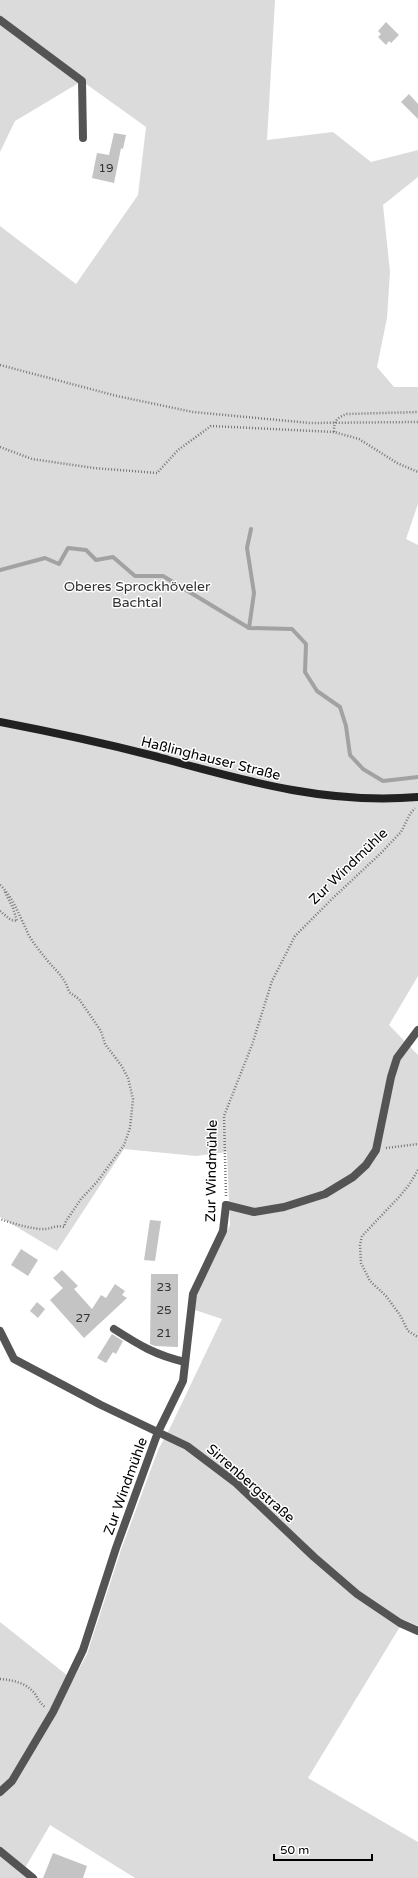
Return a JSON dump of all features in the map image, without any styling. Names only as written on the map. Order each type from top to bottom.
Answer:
[{"type":"main road","name":"Haßlinghauser Straße","points":[[0,722],[124,749],[283,790],[340,798],[395,799],[418,797]]},
{"type":"street","points":[[0,20],[82,81],[83,138]]},
{"type":"street","points":[[226,1205],[254,1212],[284,1207],[325,1194],[353,1177],[366,1165],[376,1150],[387,1092],[396,1058],[418,1030]]},
{"type":"street","name":"Zur Windmühle","points":[[0,1792],[12,1781],[53,1712],[83,1650],[116,1548],[158,1432],[183,1381],[193,1294],[223,1231],[226,1205]]},
{"type":"street","points":[[114,1329],[150,1351],[164,1357],[185,1362]]},
{"type":"street","name":"Sirrenbergstraße","points":[[0,1331],[14,1359],[101,1405],[188,1446],[219,1469],[314,1558],[357,1594],[400,1623],[418,1631]]},
{"type":"street","points":[[0,1851],[33,1878]]},
{"type":"path","points":[[0,365],[117,396],[193,412],[310,423],[418,422]]},
{"type":"path","points":[[334,432],[334,422],[338,417],[347,414],[418,412]]},
{"type":"path","points":[[0,447],[32,459],[94,468],[157,473],[178,450],[211,426],[334,432],[359,439],[397,463],[418,472]]},
{"type":"path","name":"Zur Windmühle","points":[[226,1205],[224,1116],[252,1045],[272,981],[295,936],[401,832],[410,814],[418,805]]},
{"type":"path","points":[[0,911],[12,920],[17,921],[9,898],[1,885]]},
{"type":"path","points":[[0,1219],[11,1223],[45,1229],[56,1225],[64,1227],[66,1221],[81,1199],[97,1182],[124,1145],[130,1128],[133,1099],[128,1078],[121,1065],[105,1044],[101,1032],[80,999],[69,992],[61,973],[52,966],[31,939],[8,893],[1,885]]},
{"type":"path","points":[[376,1150],[408,1144],[418,1144]]},
{"type":"path","points":[[418,1170],[409,1185],[399,1197],[362,1236],[360,1245],[361,1263],[370,1281],[386,1296],[400,1315],[408,1331],[418,1337]]},
{"type":"path","points":[[0,1679],[12,1680],[22,1684],[34,1692],[40,1703],[53,1712]]},
{"type":"green space","name":"Oberes Sprockhöveler Bachtal","points":[[0,0],[275,0],[267,140],[333,132],[371,162],[418,150],[418,177],[383,205],[390,272],[387,318],[377,367],[394,387],[418,387],[418,504],[406,539],[418,545],[418,976],[389,1025],[418,1055],[418,1626],[404,1620],[308,1778],[418,1842],[418,1878],[135,1878],[50,1825],[22,1873],[28,1878],[0,1878],[0,1622],[73,1680],[87,1654],[121,1550],[158,1450],[222,1319],[195,1310],[196,1296],[230,1225],[227,1152],[196,1156],[124,1149],[57,1251],[0,1217],[0,226],[76,284],[138,195],[146,127],[82,81],[15,121],[0,152]]},
{"type":"building","points":[[386,22],[399,35],[391,43],[389,41],[386,45],[378,37],[381,34],[378,31]]},
{"type":"building","points":[[409,94],[418,104],[418,119],[401,102]]},
{"type":"building","points":[[114,133],[126,135],[123,149],[121,148],[114,183],[92,178],[97,153],[109,155]]},
{"type":"building","points":[[150,1220],[161,1221],[155,1261],[144,1260]]},
{"type":"building","points":[[21,1249],[38,1260],[28,1276],[11,1265]]},
{"type":"building","points":[[62,1270],[78,1286],[74,1289],[92,1309],[101,1295],[106,1298],[115,1284],[125,1291],[122,1295],[127,1298],[84,1338],[50,1300],[63,1288],[53,1278]]},
{"type":"building","points":[[151,1274],[178,1274],[178,1347],[155,1346],[150,1344]]},
{"type":"building","points":[[37,1302],[45,1309],[38,1318],[30,1311]]},
{"type":"building","points":[[112,1334],[123,1341],[116,1354],[113,1352],[106,1363],[97,1358]]},
{"type":"building","points":[[53,1853],[87,1866],[83,1878],[43,1878]]},
{"type":"waterway","points":[[249,628],[254,593],[247,548],[251,529]]},
{"type":"waterway","points":[[0,570],[45,558],[59,564],[68,548],[86,550],[96,560],[113,557],[135,576],[163,576],[249,628],[292,629],[306,644],[305,672],[317,691],[340,707],[346,726],[350,755],[363,769],[383,781],[418,777]]}]
